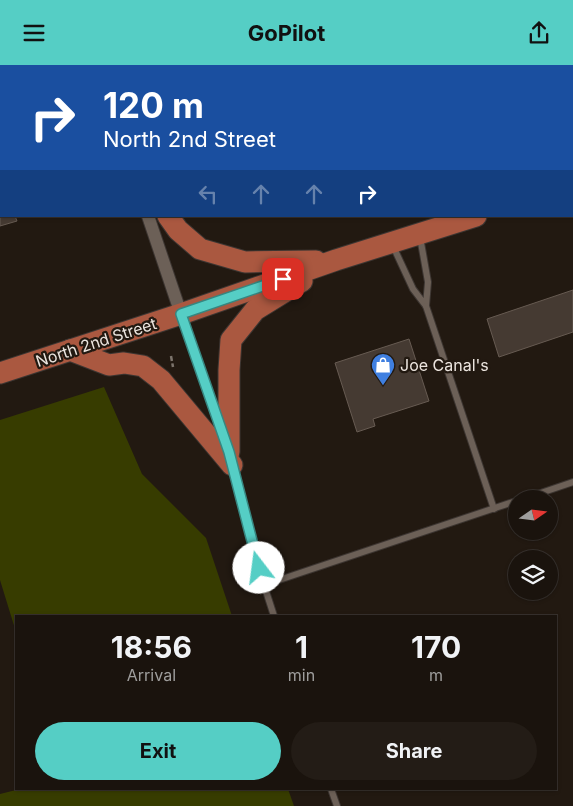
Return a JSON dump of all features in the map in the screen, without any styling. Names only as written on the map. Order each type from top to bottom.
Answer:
[{"type":"main road","points":[[169,217],[178,230],[200,249],[245,263],[336,260]]},
{"type":"main road","name":"North 2nd Street","points":[[0,373],[181,314],[336,260],[473,217]]},
{"type":"main road","points":[[230,459],[229,371],[231,340],[255,311],[336,260]]},
{"type":"main road","points":[[70,350],[109,365],[124,363],[143,366],[161,379],[230,459]]},
{"type":"street","points":[[148,217],[181,314]]},
{"type":"lane","points":[[420,235],[428,282],[426,306]]},
{"type":"lane","points":[[392,243],[413,289],[426,306],[494,509]]},
{"type":"lane","points":[[181,314],[230,459],[274,615]]},
{"type":"lane","points":[[550,490],[573,482]]},
{"type":"lane","points":[[264,585],[508,504]]},
{"type":"lane","points":[[331,790],[337,806]]},
{"type":"green space","points":[[104,387],[142,474],[206,538],[232,615],[15,615],[15,629],[0,580],[0,420]]},
{"type":"green space","points":[[16,790],[288,790],[294,806],[0,806],[0,794]]},
{"type":"building","points":[[0,217],[15,217],[17,221],[0,226]]},
{"type":"building","points":[[573,290],[573,332],[499,357],[487,319]]},
{"type":"building","points":[[409,339],[429,401],[373,419],[375,426],[357,432],[335,363]]},
{"type":"place","name":"Joe Canal's","points":[[383,386]]},
{"type":"route","points":[[259,568],[229,452],[181,314],[283,279]]}]
